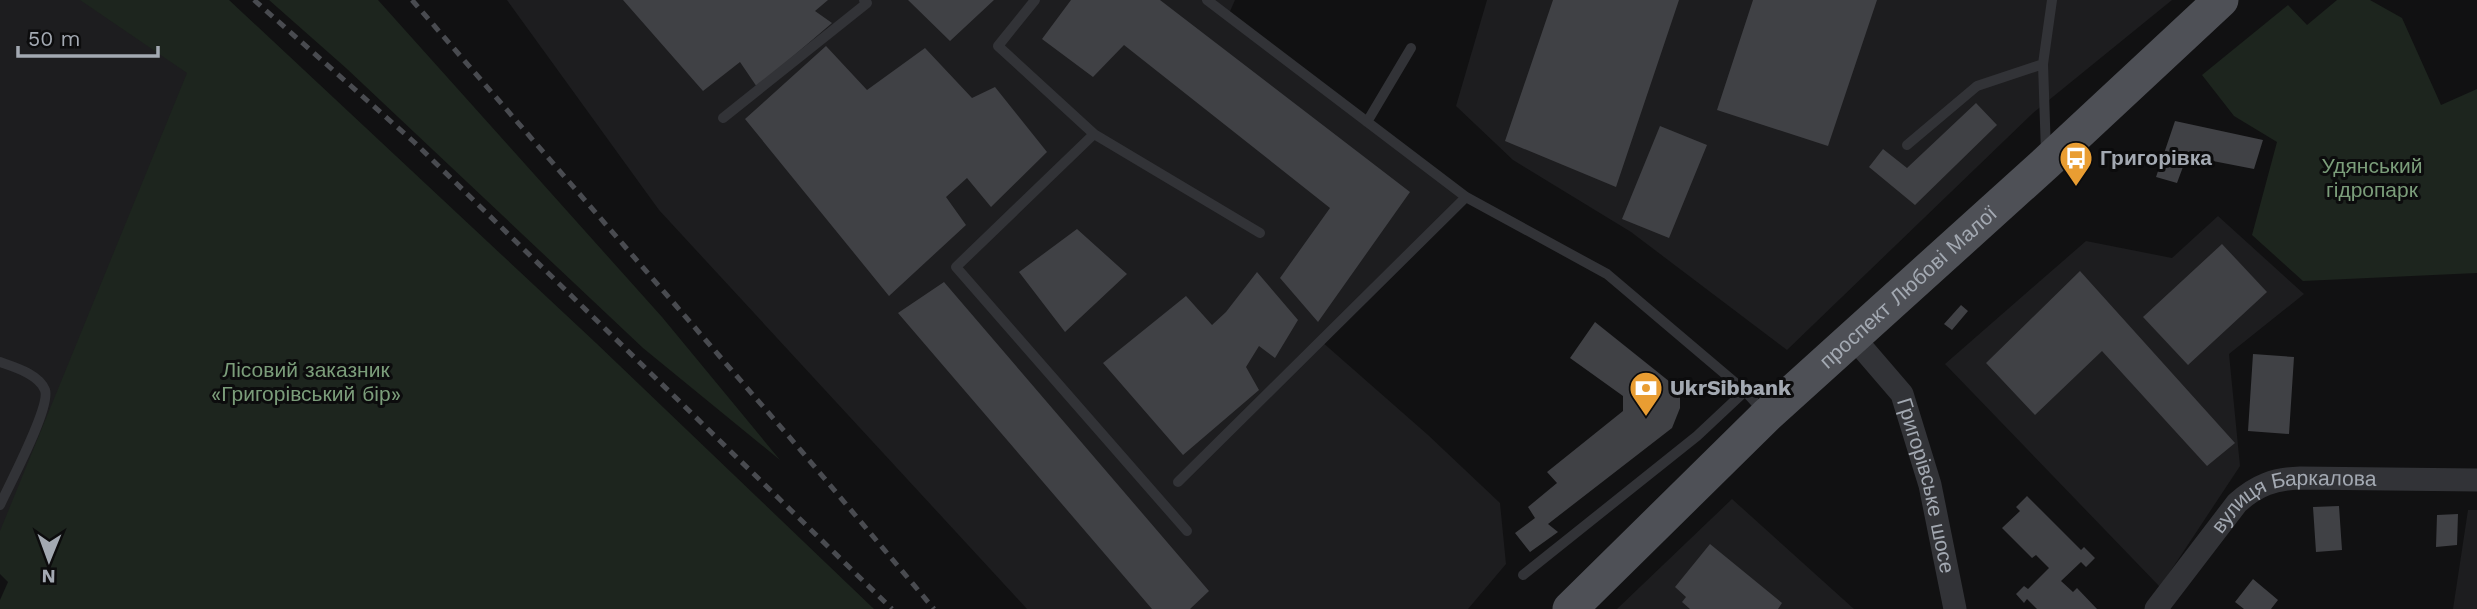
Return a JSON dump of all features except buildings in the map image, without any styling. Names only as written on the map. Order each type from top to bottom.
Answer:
[{"type":"main road","name":"проспект Любові Малої","points":[[1570,609],[1756,403],[1853,337],[2221,0]]},
{"type":"street","name":"Григорівське шосе","points":[[1853,337],[1902,394],[1930,485],[1955,609]]},
{"type":"street","name":"вулиця Баркалова","points":[[2156,609],[2237,503],[2265,482],[2300,478],[2477,480]]},
{"type":"lane","points":[[723,118],[867,3],[864,0]]},
{"type":"lane","points":[[1035,0],[998,47],[1094,134],[1260,233]]},
{"type":"lane","points":[[1207,0],[1466,197],[1607,274],[1756,403],[1697,436],[1523,575]]},
{"type":"lane","points":[[1223,13],[1229,0]]},
{"type":"lane","points":[[2047,162],[2043,64],[2052,0]]},
{"type":"lane","points":[[1367,122],[1411,48]]},
{"type":"lane","points":[[1907,145],[1977,86],[2043,64]]},
{"type":"lane","points":[[1094,134],[956,267],[1187,531]]},
{"type":"lane","points":[[1178,482],[1466,197]]},
{"type":"lane","points":[[0,362],[38,379],[46,391],[44,411],[0,505]]},
{"type":"shaded area","points":[[0,0],[101,0],[188,73],[0,546]]},
{"type":"shaded area","points":[[507,0],[1235,0],[1228,16],[1466,197],[1321,341],[1428,435],[1500,503],[1506,564],[1468,609],[1027,609],[659,210]]},
{"type":"shaded area","points":[[1487,0],[2172,0],[2033,113],[1787,350],[1631,232],[1513,160],[1456,106]]},
{"type":"shaded area","points":[[2218,216],[2304,294],[2229,354],[2240,466],[2160,587],[1945,364],[2086,241],[2172,258]]},
{"type":"shaded area","points":[[1732,499],[1854,609],[1617,609]]},
{"type":"shaded area","points":[[2468,510],[2477,510],[2477,609],[2453,609]]},
{"type":"green space","name":"Лісовий заказник «Григорівський бір»","points":[[80,0],[229,0],[596,343],[874,609],[0,609],[0,600],[8,582],[0,574],[0,531],[187,73]]},
{"type":"green space","points":[[269,0],[378,0],[662,317],[780,460],[643,348],[346,68]]},
{"type":"green space","name":"Удянський гідропарк","points":[[2337,0],[2370,0],[2402,18],[2441,105],[2477,89],[2477,273],[2303,281],[2252,235],[2277,142],[2234,116],[2202,75],[2288,5],[2307,25]]},
{"type":"railway","points":[[254,0],[414,142],[892,609]]},
{"type":"railway","points":[[412,0],[798,447],[934,609]]},
{"type":"place","name":"Григорівка","points":[[2076,188]]},
{"type":"place","name":"UkrSibbank","points":[[1646,418]]}]
